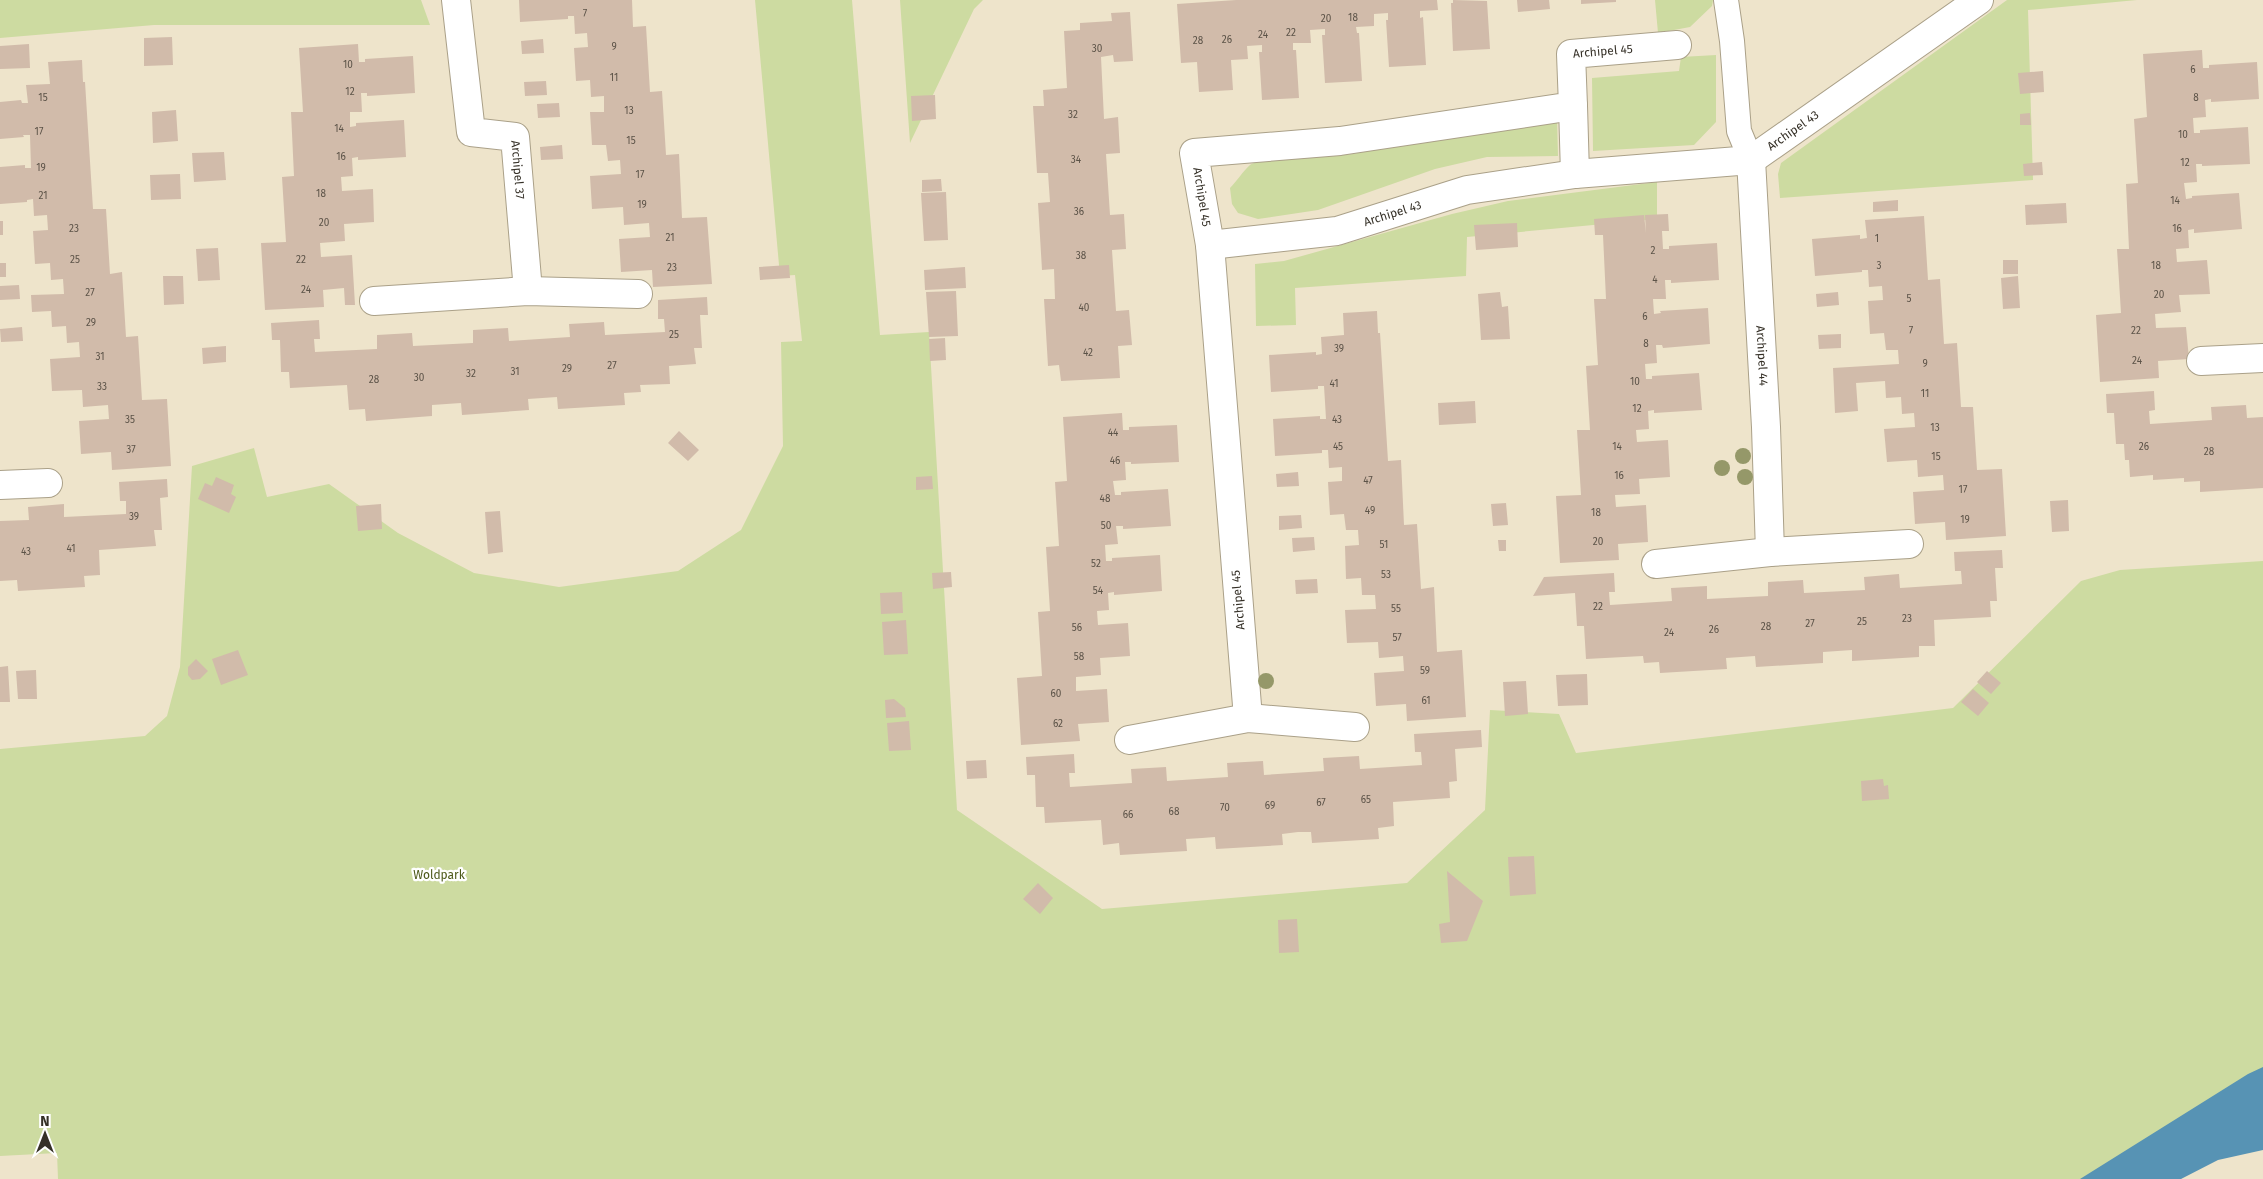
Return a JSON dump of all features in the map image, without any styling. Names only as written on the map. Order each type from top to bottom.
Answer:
[{"type":"street","name":"Archipel 37","points":[[456,0],[471,132],[515,137],[528,291]]},
{"type":"street","name":"Archipel 43","points":[[1210,245],[1337,231],[1467,190],[1575,174],[1752,160],[1979,0]]},
{"type":"street","name":"Archipel 45","points":[[1248,718],[1210,245],[1194,152],[1340,141],[1573,106],[1571,54],[1677,45]]},
{"type":"street","points":[[1573,106],[1575,174]]},
{"type":"street","name":"Archipel 44","points":[[1752,160],[1766,426],[1770,552]]},
{"type":"street","points":[[374,301],[528,291],[638,294]]},
{"type":"street","points":[[2201,361],[2263,358]]},
{"type":"street","points":[[0,485],[48,483]]},
{"type":"street","points":[[1656,564],[1770,552],[1909,544]]},
{"type":"street","points":[[1129,740],[1248,718],[1355,727]]},
{"type":"lane","points":[[1726,0],[1732,41],[1739,131],[1752,160]]},
{"type":"green space","points":[[0,0],[421,0],[430,25],[154,25],[0,38]]},
{"type":"green space","name":"Woldpark","points":[[755,0],[852,0],[880,335],[929,332],[957,810],[1102,909],[1407,883],[1485,810],[1490,710],[1559,714],[1576,753],[1953,708],[2081,581],[2120,570],[2263,561],[2263,1111],[2117,1179],[58,1179],[57,1153],[0,1156],[0,749],[145,736],[167,716],[180,667],[192,466],[254,448],[267,497],[329,484],[398,533],[474,573],[559,587],[678,571],[741,530],[783,446],[781,342],[802,341],[795,275],[780,276]]},
{"type":"green space","points":[[900,0],[983,0],[974,9],[910,143]]},
{"type":"green space","points":[[1655,0],[1713,0],[1712,6],[1690,27],[1658,33]]},
{"type":"green space","points":[[2007,0],[2137,0],[2028,10],[2033,180],[1780,198],[1778,174],[1781,163]]},
{"type":"green space","points":[[1716,55],[1716,122],[1694,145],[1593,151],[1592,78],[1679,71],[1681,57]]},
{"type":"green space","points":[[1557,118],[1558,156],[1487,157],[1435,169],[1318,210],[1258,219],[1238,213],[1232,204],[1230,188],[1247,167],[1257,162],[1283,158],[1353,154],[1507,119]]},
{"type":"green space","points":[[1657,182],[1657,219],[1467,237],[1466,276],[1295,288],[1296,325],[1256,326],[1255,264],[1284,261],[1452,214],[1508,201]]},
{"type":"water","points":[[2263,1067],[2263,1150],[2218,1160],[2181,1179],[2080,1179],[2248,1074]]},
{"type":"building","points":[[519,0],[632,0],[633,27],[646,26],[650,92],[662,91],[666,155],[679,154],[682,218],[707,217],[712,284],[653,287],[652,270],[621,272],[619,239],[650,237],[649,223],[624,225],[623,207],[592,209],[590,176],[621,174],[620,160],[608,161],[606,145],[592,145],[590,112],[604,112],[604,96],[591,97],[590,80],[576,81],[574,48],[588,47],[587,33],[575,34],[574,16],[568,16],[568,19],[520,22]]},
{"type":"building","points":[[1236,0],[1437,0],[1438,10],[1420,11],[1420,18],[1423,17],[1426,65],[1389,67],[1386,20],[1388,20],[1388,13],[1374,14],[1374,26],[1356,27],[1357,33],[1359,33],[1362,81],[1325,83],[1322,35],[1325,35],[1325,29],[1310,30],[1311,43],[1293,43],[1293,50],[1296,50],[1299,98],[1262,100],[1259,52],[1262,52],[1262,45],[1247,46],[1248,59],[1231,60],[1233,90],[1199,92],[1197,62],[1181,63],[1177,4]]},
{"type":"building","points":[[1453,0],[1487,1],[1490,49],[1453,51],[1451,3],[1453,3]]},
{"type":"building","points":[[1517,0],[1549,0],[1550,9],[1518,12]]},
{"type":"building","points":[[1581,0],[1616,0],[1616,2],[1581,4]]},
{"type":"building","points":[[1130,12],[1133,61],[1114,62],[1113,55],[1101,57],[1104,119],[1118,117],[1120,153],[1106,154],[1110,215],[1124,214],[1126,249],[1112,250],[1116,311],[1129,310],[1132,345],[1118,346],[1120,378],[1061,381],[1059,365],[1048,366],[1044,299],[1055,299],[1054,269],[1042,270],[1038,203],[1050,202],[1048,173],[1037,173],[1033,106],[1044,106],[1043,90],[1067,88],[1064,31],[1080,30],[1080,23],[1112,21],[1111,13]]},
{"type":"building","points":[[172,37],[173,65],[144,66],[144,38]]},
{"type":"building","points":[[543,39],[544,53],[522,54],[521,41]]},
{"type":"building","points":[[29,44],[30,68],[0,69],[0,46]]},
{"type":"building","points":[[358,44],[359,62],[365,62],[365,59],[413,56],[415,93],[367,96],[367,93],[361,93],[362,112],[350,112],[350,127],[356,126],[356,123],[404,120],[406,157],[358,160],[358,157],[352,158],[353,176],[341,177],[342,191],[373,189],[374,222],[344,224],[345,241],[320,243],[321,257],[352,255],[355,305],[345,305],[344,288],[323,290],[324,307],[265,310],[261,243],[286,242],[282,177],[294,176],[291,112],[303,112],[299,48]]},
{"type":"building","points":[[2202,50],[2203,68],[2209,68],[2209,65],[2257,62],[2259,99],[2211,102],[2211,99],[2205,100],[2206,117],[2193,118],[2194,133],[2200,133],[2200,130],[2248,127],[2250,164],[2202,166],[2202,164],[2196,164],[2197,182],[2184,183],[2186,199],[2192,198],[2192,196],[2239,193],[2242,229],[2194,233],[2194,229],[2188,230],[2189,248],[2176,249],[2177,262],[2207,260],[2210,294],[2179,295],[2181,312],[2155,314],[2156,328],[2186,327],[2189,359],[2158,361],[2159,378],[2100,382],[2096,315],[2121,313],[2117,249],[2129,249],[2126,184],[2138,183],[2134,119],[2147,117],[2143,54]]},
{"type":"building","points":[[82,60],[93,209],[106,209],[110,274],[122,272],[126,337],[138,336],[142,400],[167,399],[171,466],[112,470],[111,452],[81,454],[79,421],[109,419],[108,405],[83,407],[82,390],[52,391],[50,359],[80,357],[79,342],[67,343],[66,326],[52,327],[51,311],[32,312],[31,295],[64,294],[63,279],[51,280],[50,263],[35,264],[33,231],[48,230],[47,215],[34,216],[33,199],[27,200],[27,202],[0,204],[0,167],[25,165],[25,168],[31,168],[30,135],[0,139],[0,102],[21,100],[22,103],[28,103],[26,85],[50,84],[48,62]]},
{"type":"building","points":[[2043,71],[2044,92],[2020,94],[2018,73]]},
{"type":"building","points":[[546,81],[547,95],[525,96],[524,82]]},
{"type":"building","points":[[935,95],[936,119],[912,121],[911,96]]},
{"type":"building","points":[[559,103],[560,117],[538,118],[537,104]]},
{"type":"building","points":[[176,110],[178,141],[153,143],[152,112]]},
{"type":"building","points":[[2030,113],[2031,125],[2020,125],[2020,114]]},
{"type":"building","points":[[562,145],[563,159],[541,160],[540,147]]},
{"type":"building","points":[[224,152],[226,180],[194,182],[192,153]]},
{"type":"building","points":[[2042,162],[2043,175],[2024,176],[2023,164]]},
{"type":"building","points":[[180,174],[181,199],[151,200],[150,175]]},
{"type":"building","points":[[941,179],[942,191],[922,192],[922,180]]},
{"type":"building","points":[[946,192],[948,240],[924,241],[921,193]]},
{"type":"building","points":[[1898,200],[1898,211],[1873,212],[1873,202]]},
{"type":"building","points":[[2066,203],[2067,223],[2026,225],[2025,205]]},
{"type":"building","points":[[1668,214],[1669,231],[1662,231],[1663,249],[1669,249],[1669,246],[1717,243],[1719,280],[1671,283],[1671,280],[1665,280],[1666,299],[1653,299],[1654,314],[1661,313],[1660,311],[1708,308],[1710,344],[1663,348],[1662,345],[1656,345],[1657,363],[1645,364],[1646,379],[1652,379],[1652,376],[1699,373],[1702,410],[1654,413],[1654,410],[1648,411],[1649,429],[1636,430],[1637,442],[1668,440],[1670,477],[1639,479],[1640,494],[1615,495],[1616,507],[1646,505],[1648,542],[1618,544],[1619,560],[1560,563],[1556,496],[1581,495],[1577,430],[1590,430],[1586,366],[1598,365],[1594,299],[1606,299],[1603,235],[1595,235],[1594,219],[1644,215],[1646,233],[1645,215]]},
{"type":"building","points":[[1924,216],[1928,280],[1940,279],[1944,344],[1957,343],[1961,407],[1973,407],[1977,470],[2002,469],[2006,536],[1946,540],[1945,522],[1915,524],[1913,492],[1944,490],[1943,475],[1918,477],[1917,460],[1887,462],[1884,429],[1915,427],[1914,413],[1902,414],[1901,397],[1886,398],[1885,381],[1856,383],[1858,411],[1835,413],[1833,368],[1899,364],[1898,350],[1886,350],[1884,333],[1870,334],[1868,301],[1883,300],[1882,286],[1869,287],[1868,270],[1815,276],[1812,239],[1860,235],[1860,239],[1867,238],[1865,220]]},
{"type":"building","points":[[0,221],[3,221],[3,235],[0,235]]},
{"type":"building","points":[[1517,223],[1518,247],[1476,250],[1474,225]]},
{"type":"building","points":[[218,248],[220,280],[198,281],[196,249]]},
{"type":"building","points":[[2003,260],[2018,260],[2018,274],[2003,274]]},
{"type":"building","points":[[0,263],[6,263],[6,277],[0,277]]},
{"type":"building","points":[[789,265],[790,278],[760,280],[759,267]]},
{"type":"building","points":[[965,267],[966,288],[925,290],[924,270]]},
{"type":"building","points":[[163,276],[183,276],[184,304],[164,305]]},
{"type":"building","points":[[2018,276],[2020,308],[2003,309],[2001,278]]},
{"type":"building","points":[[19,285],[20,299],[0,300],[0,286]]},
{"type":"building","points":[[956,291],[958,336],[929,337],[926,292]]},
{"type":"building","points":[[1500,292],[1502,307],[1508,306],[1510,339],[1481,340],[1478,294]]},
{"type":"building","points":[[1838,292],[1839,305],[1817,307],[1816,294]]},
{"type":"building","points":[[707,297],[708,315],[700,315],[702,348],[694,348],[696,364],[669,366],[670,384],[640,385],[641,392],[624,393],[625,405],[558,409],[557,397],[528,399],[529,410],[462,415],[461,403],[432,405],[432,416],[366,421],[365,409],[349,410],[347,385],[290,388],[289,372],[281,372],[280,340],[272,340],[271,323],[319,320],[320,339],[314,339],[315,352],[377,349],[377,335],[412,333],[413,346],[473,343],[473,330],[490,329],[508,328],[509,341],[570,337],[569,324],[604,322],[605,335],[665,332],[664,319],[658,319],[658,300]]},
{"type":"building","points":[[1377,311],[1388,461],[1401,460],[1404,525],[1417,524],[1421,589],[1434,587],[1437,652],[1462,650],[1466,717],[1407,721],[1406,704],[1376,706],[1374,673],[1404,671],[1403,656],[1379,658],[1378,642],[1347,643],[1345,610],[1376,609],[1375,595],[1362,595],[1361,578],[1346,579],[1345,546],[1359,545],[1358,530],[1346,530],[1344,514],[1330,515],[1328,482],[1342,481],[1342,467],[1329,468],[1328,450],[1322,450],[1322,453],[1275,456],[1273,419],[1320,416],[1320,419],[1326,419],[1325,402],[1324,386],[1318,386],[1318,389],[1271,392],[1269,355],[1316,352],[1316,355],[1322,354],[1321,337],[1344,335],[1343,313]]},
{"type":"building","points":[[22,327],[23,341],[1,342],[0,329]]},
{"type":"building","points":[[1841,334],[1841,348],[1819,349],[1818,335]]},
{"type":"building","points":[[945,338],[946,360],[930,361],[929,339]]},
{"type":"building","points":[[226,346],[226,362],[203,364],[202,348]]},
{"type":"building","points":[[2154,391],[2155,410],[2149,411],[2150,424],[2212,420],[2211,407],[2246,405],[2247,418],[2263,417],[2263,488],[2200,492],[2200,481],[2184,482],[2184,478],[2153,480],[2153,475],[2130,477],[2129,460],[2125,460],[2124,444],[2116,444],[2114,413],[2107,413],[2106,394]]},
{"type":"building","points":[[1475,401],[1476,423],[1439,425],[1438,403]]},
{"type":"building","points":[[1122,413],[1123,430],[1129,430],[1129,427],[1177,425],[1179,462],[1131,464],[1131,462],[1125,462],[1126,480],[1113,481],[1115,495],[1121,495],[1121,492],[1168,489],[1171,526],[1123,529],[1123,526],[1116,526],[1118,544],[1105,545],[1106,561],[1112,561],[1112,558],[1160,555],[1162,591],[1114,595],[1114,592],[1108,593],[1109,610],[1097,611],[1098,625],[1128,623],[1130,656],[1100,658],[1101,675],[1076,677],[1076,691],[1107,689],[1109,722],[1078,724],[1080,741],[1021,745],[1017,678],[1042,676],[1038,612],[1050,611],[1046,547],[1059,546],[1055,482],[1067,481],[1063,417]]},
{"type":"building","points":[[679,431],[699,450],[688,461],[668,443]]},
{"type":"building","points":[[1298,472],[1299,486],[1277,487],[1276,474]]},
{"type":"building","points":[[932,476],[933,489],[916,490],[916,477]]},
{"type":"building","points":[[216,477],[234,485],[231,494],[236,497],[229,513],[198,499],[205,483],[212,486]]},
{"type":"building","points":[[167,479],[168,497],[160,498],[162,530],[154,530],[156,546],[99,550],[100,575],[84,576],[85,587],[18,591],[17,580],[0,581],[0,521],[29,520],[28,507],[64,504],[64,517],[126,514],[126,501],[120,501],[119,482]]},
{"type":"building","points":[[2068,500],[2069,531],[2052,532],[2050,501]]},
{"type":"building","points":[[1506,503],[1508,525],[1493,526],[1491,504]]},
{"type":"building","points":[[381,504],[382,529],[358,531],[356,506]]},
{"type":"building","points":[[500,511],[503,552],[488,554],[485,512]]},
{"type":"building","points":[[1301,515],[1302,528],[1279,530],[1279,516]]},
{"type":"building","points":[[1314,537],[1315,550],[1293,552],[1292,538]]},
{"type":"building","points":[[1498,540],[1506,540],[1506,551],[1499,551]]},
{"type":"building","points":[[2002,550],[2003,568],[1995,568],[1997,601],[1990,601],[1991,617],[1934,620],[1935,646],[1919,646],[1919,657],[1852,661],[1852,650],[1823,652],[1823,663],[1756,667],[1755,656],[1726,658],[1727,669],[1660,673],[1659,662],[1644,663],[1643,656],[1586,659],[1584,626],[1577,626],[1575,593],[1533,596],[1544,577],[1614,573],[1615,592],[1609,592],[1610,605],[1672,601],[1671,588],[1707,586],[1707,599],[1768,596],[1768,582],[1803,580],[1804,593],[1865,590],[1864,577],[1899,574],[1900,588],[1962,584],[1961,571],[1955,571],[1954,552]]},
{"type":"building","points":[[951,572],[952,587],[933,589],[932,573]]},
{"type":"building","points":[[1317,579],[1318,593],[1296,594],[1295,580]]},
{"type":"building","points":[[902,592],[903,613],[881,614],[880,593]]},
{"type":"building","points":[[906,620],[908,654],[884,655],[882,622]]},
{"type":"building","points":[[238,650],[248,675],[221,685],[212,659]]},
{"type":"building","points":[[196,659],[208,671],[200,679],[192,680],[188,675],[188,667]]},
{"type":"building","points":[[8,666],[10,702],[0,702],[0,667]]},
{"type":"building","points":[[36,670],[37,699],[18,699],[16,671]]},
{"type":"building","points":[[1987,671],[2001,683],[1991,694],[1977,682]]},
{"type":"building","points":[[1587,674],[1588,705],[1558,706],[1556,675]]},
{"type":"building","points":[[1526,681],[1528,714],[1505,716],[1503,682]]},
{"type":"building","points":[[1973,689],[1989,703],[1978,716],[1961,702]]},
{"type":"building","points":[[894,699],[905,708],[906,717],[886,718],[885,700]]},
{"type":"building","points":[[909,721],[911,750],[889,751],[887,723]]},
{"type":"building","points":[[1481,730],[1482,747],[1455,749],[1457,781],[1449,782],[1450,798],[1393,802],[1394,826],[1378,828],[1379,839],[1312,843],[1311,832],[1298,832],[1282,834],[1283,845],[1216,849],[1215,837],[1186,839],[1187,851],[1120,855],[1119,843],[1103,845],[1101,820],[1045,823],[1044,807],[1036,807],[1035,775],[1027,775],[1026,757],[1074,754],[1075,773],[1069,773],[1070,787],[1132,783],[1131,769],[1166,767],[1167,781],[1228,777],[1227,763],[1263,761],[1264,775],[1324,771],[1323,758],[1359,756],[1360,769],[1422,765],[1421,752],[1415,752],[1414,734]]},
{"type":"building","points":[[986,760],[987,778],[967,779],[966,761]]},
{"type":"building","points":[[1883,779],[1884,786],[1888,785],[1889,799],[1862,801],[1861,781]]},
{"type":"building","points":[[1534,856],[1536,894],[1510,896],[1508,857]]},
{"type":"building","points":[[1447,871],[1483,901],[1467,941],[1441,943],[1439,924],[1450,922]]},
{"type":"building","points":[[1038,883],[1053,898],[1040,914],[1023,899]]},
{"type":"building","points":[[1297,919],[1299,952],[1279,953],[1278,920]]}]
